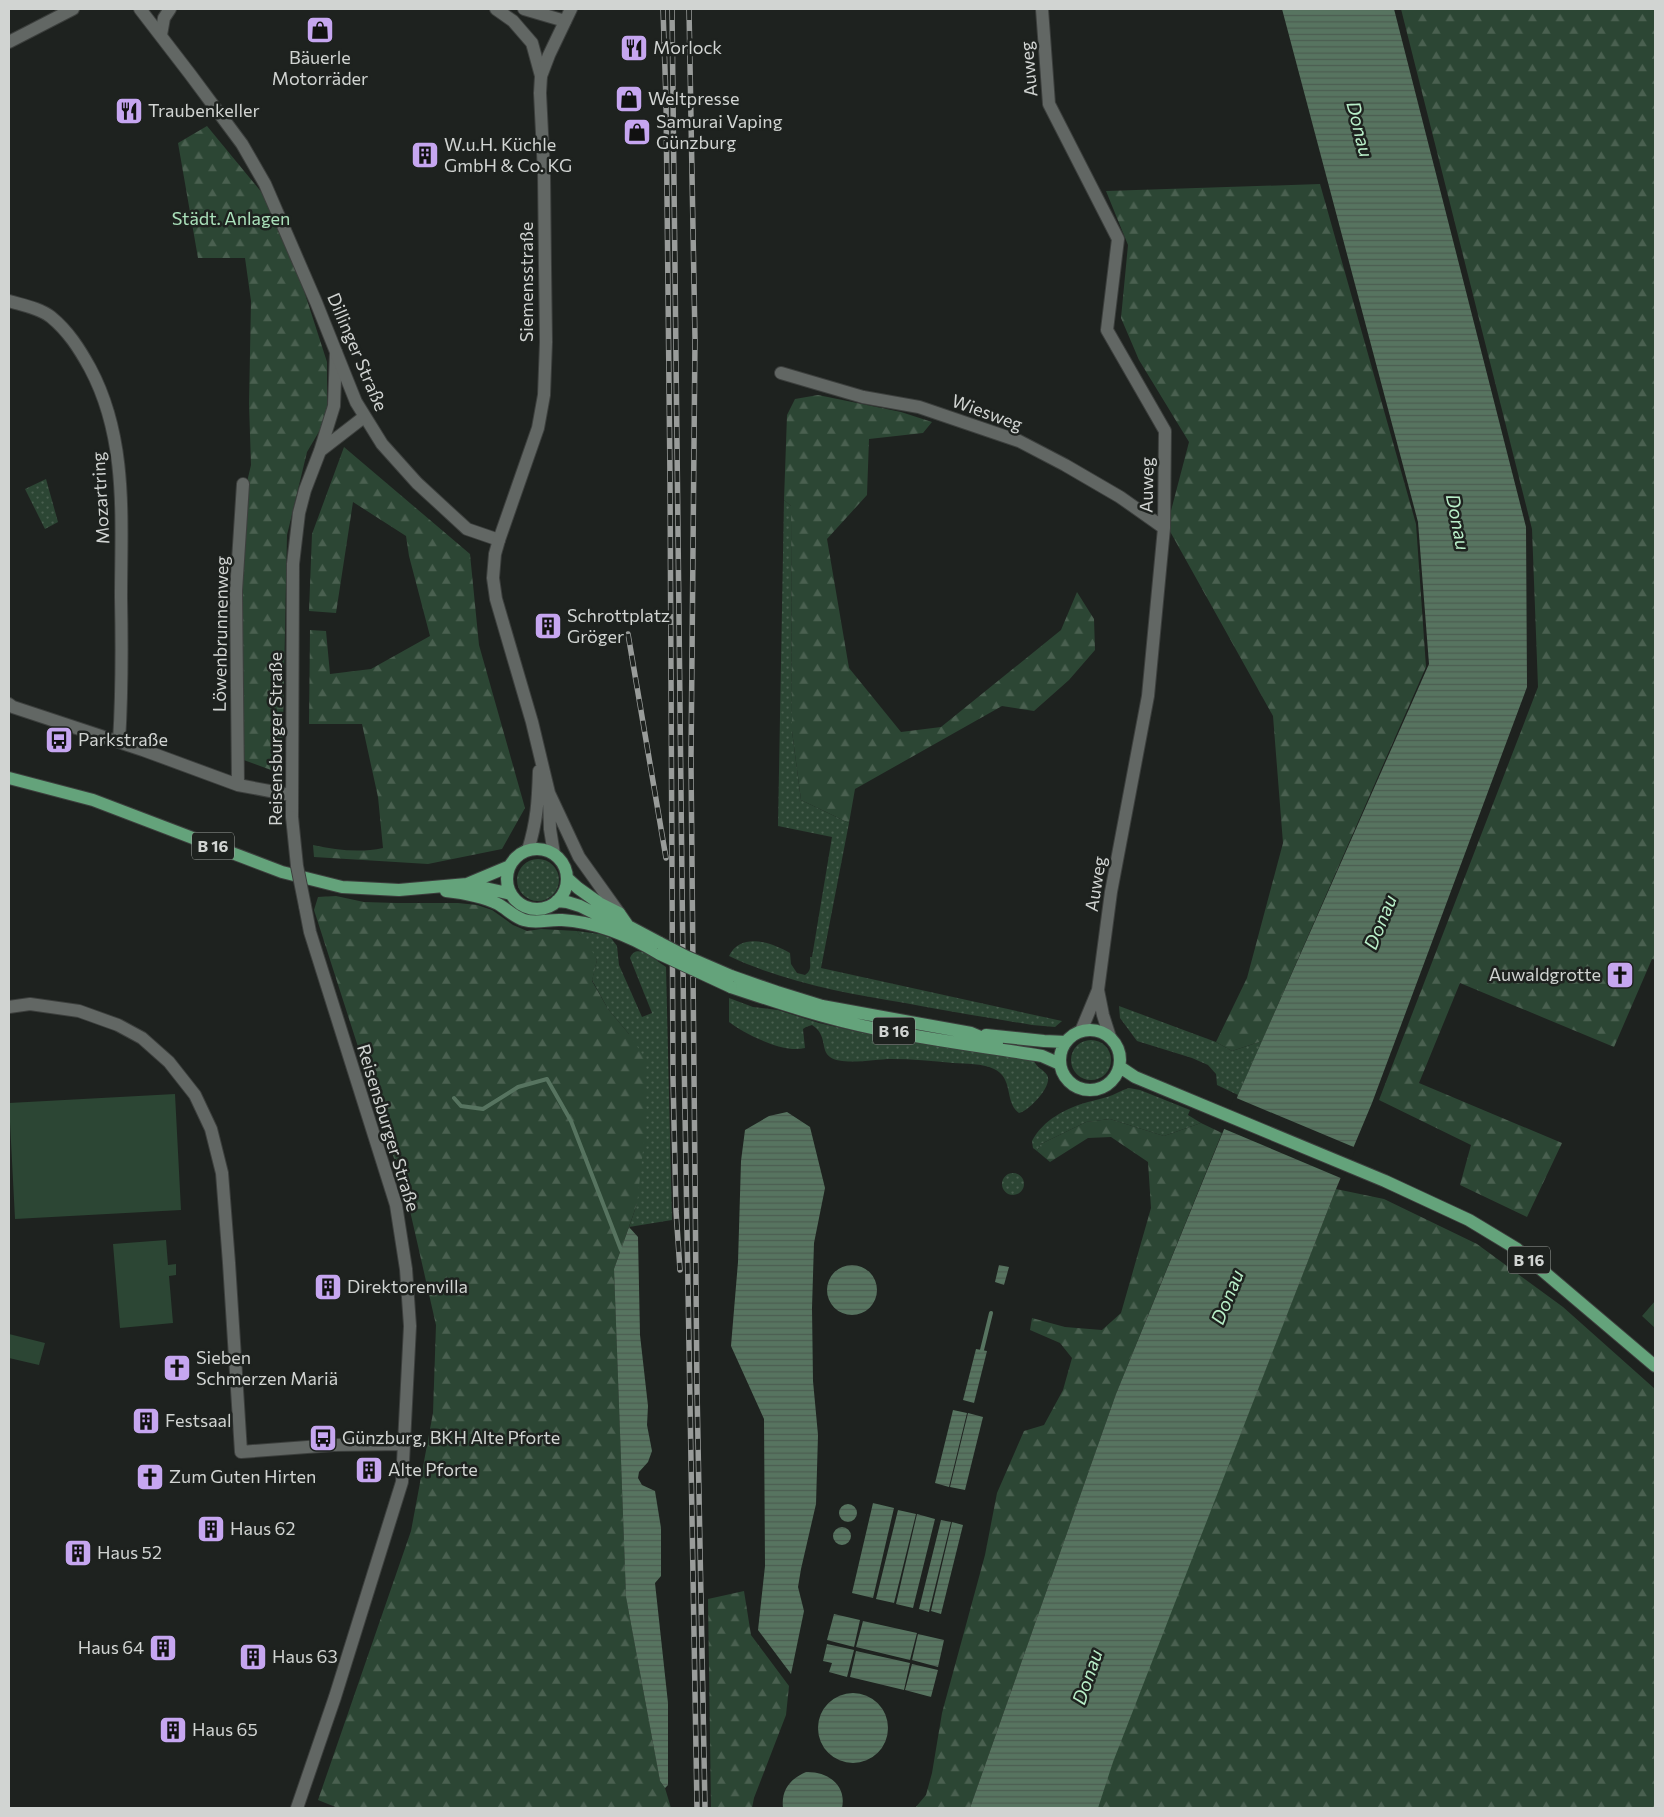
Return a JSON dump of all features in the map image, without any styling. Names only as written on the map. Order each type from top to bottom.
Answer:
[{"type":"main road","name":"B 16","points":[[9,778],[93,800],[282,872],[342,887],[399,890],[467,884],[511,894],[518,902],[529,907],[540,908],[556,901],[568,902],[604,918],[660,949],[687,957],[731,981],[799,1010],[877,1029],[1042,1056],[1060,1064]]},
{"type":"main road","points":[[528,850],[546,850],[554,854]]},
{"type":"main road","name":"B 16","points":[[467,884],[510,866],[517,856],[528,850]]},
{"type":"main road","name":"B 16","points":[[554,854],[566,870],[568,879],[599,903],[619,913],[625,930]]},
{"type":"main road","points":[[510,866],[507,875],[511,894]]},
{"type":"main road","points":[[556,901],[564,891],[568,879]]},
{"type":"main road","name":"B 16","points":[[421,887],[482,897],[500,905],[510,914],[523,920],[534,922],[573,921],[625,930]]},
{"type":"main road","name":"B 16","points":[[731,981],[777,992],[822,1006],[971,1033],[1018,1052]]},
{"type":"main road","points":[[1091,1029],[1101,1031],[1110,1037],[1119,1050],[1120,1067],[1112,1081],[1099,1089],[1091,1090],[1076,1086],[1068,1081],[1060,1064],[1060,1056],[1070,1037],[1081,1031],[1091,1029]]},
{"type":"main road","points":[[971,1033],[1066,1042]]},
{"type":"main road","name":"B 16","points":[[1120,1067],[1135,1077],[1385,1181],[1469,1220],[1517,1249],[1655,1366]]},
{"type":"street","points":[[9,42],[74,9]]},
{"type":"street","points":[[161,35],[164,18],[170,9]]},
{"type":"street","points":[[496,9],[513,21],[532,43],[541,76]]},
{"type":"street","points":[[524,9],[565,21]]},
{"type":"street","name":"Siemensstraße","points":[[498,540],[538,428],[544,395],[546,323],[541,76],[572,9]]},
{"type":"street","name":"Auweg","points":[[1042,9],[1049,104],[1118,239],[1107,330],[1165,431],[1164,528],[1148,696],[1111,892],[1098,990],[1081,1031]]},
{"type":"street","name":"Dillinger Straße","points":[[143,10],[242,144],[265,184],[364,417],[382,444],[417,483],[467,530],[498,540]]},
{"type":"street","name":"Mozartring","points":[[9,301],[50,315],[67,331],[81,350],[96,380],[110,417],[115,439],[122,507],[119,742]]},
{"type":"street","name":"Reisensburger Straße","points":[[297,1808],[402,1482],[410,1326],[406,1269],[396,1205],[310,932],[296,866],[292,816],[293,564],[301,505],[334,406],[336,352]]},
{"type":"street","name":"Wiesweg","points":[[780,373],[863,397],[919,407],[1019,442],[1104,487],[1164,528]]},
{"type":"street","points":[[320,451],[364,417]]},
{"type":"street","name":"Löwenbrunnenweg","points":[[238,785],[236,591],[243,484]]},
{"type":"street","points":[[498,540],[493,568],[496,599],[532,722],[549,793],[579,856],[619,913]]},
{"type":"street","points":[[9,704],[238,785],[291,794]]},
{"type":"street","points":[[528,850],[535,828],[537,813],[540,756]]},
{"type":"street","points":[[549,793],[550,829],[554,854]]},
{"type":"street","name":"Auweg","points":[[1098,990],[1110,1037]]},
{"type":"street","points":[[9,1007],[30,1004],[79,1011],[118,1024],[142,1038],[169,1062],[195,1095],[211,1129],[222,1173],[241,1452],[334,1445],[403,1444]]},
{"type":"green space","points":[[1401,9],[1655,9],[1655,960],[1652,959],[1614,1047],[1460,983],[1419,1083],[1562,1143],[1527,1217],[1460,1185],[1471,1145],[1379,1100],[1538,687],[1532,529]]},
{"type":"green space","name":"Städt. Anlagen","points":[[207,126],[263,194],[298,272],[327,362],[327,418],[307,452],[287,535],[282,774],[241,759],[239,516],[251,465],[249,404],[251,301],[245,258],[198,258],[178,143]]},
{"type":"green space","points":[[1320,184],[1416,524],[1426,667],[1262,1041],[1232,1051],[1216,1042],[1247,978],[1283,843],[1273,716],[1167,526],[1189,442],[1139,360],[1121,318],[1128,245],[1106,191]]},
{"type":"green space","points":[[818,395],[901,412],[932,422],[923,433],[869,439],[867,495],[827,539],[849,668],[901,732],[941,727],[1061,630],[1077,592],[1094,619],[1095,650],[1069,680],[1034,711],[1002,706],[855,789],[849,823],[801,800],[792,731],[791,506],[784,500],[787,415],[795,399]]},
{"type":"green space","points":[[344,447],[470,554],[479,645],[525,808],[502,849],[428,864],[314,857],[313,845],[348,850],[383,848],[378,797],[362,724],[309,724],[310,630],[326,631],[330,674],[371,669],[430,636],[409,556],[406,536],[353,502],[336,613],[309,611],[312,534]]},
{"type":"green space","points":[[46,479],[58,522],[45,529],[25,489]]},
{"type":"green space","points":[[784,500],[791,506],[792,731],[801,800],[849,823],[821,968],[1062,1021],[1055,1027],[1032,1025],[837,991],[771,973],[729,956],[741,944],[757,941],[774,945],[790,953],[791,964],[797,973],[805,975],[809,971],[832,837],[778,826]]},
{"type":"green space","points":[[542,859],[550,862],[556,868],[559,880],[556,892],[550,898],[534,901],[526,898],[520,892],[517,876],[520,868],[526,862]]},
{"type":"green space","points":[[336,896],[364,902],[477,905],[492,910],[513,925],[527,931],[541,929],[577,931],[597,960],[592,981],[608,1009],[629,1034],[644,1057],[644,1142],[637,1204],[614,1269],[626,1597],[660,1781],[665,1788],[671,1808],[338,1808],[318,1800],[411,1531],[433,1413],[436,1325],[408,1202],[314,910],[318,897]]},
{"type":"green space","points":[[577,931],[600,934],[611,938],[617,946],[619,965],[642,1017],[652,1013],[630,958],[637,951],[642,952],[666,967],[672,1220],[629,1227],[637,1204],[629,1034],[608,1009],[592,980],[597,960]]},
{"type":"green space","points":[[729,998],[753,1007],[778,1010],[819,1023],[859,1032],[1034,1061],[1047,1075],[1047,1085],[1034,1103],[1019,1113],[1014,1108],[1004,1078],[1000,1073],[989,1067],[974,1064],[907,1059],[851,1062],[835,1060],[827,1054],[820,1033],[812,1025],[803,1029],[805,1048],[796,1049],[776,1046],[745,1032],[729,1022]]},
{"type":"green space","points":[[1119,1006],[1216,1042],[1232,1051],[1262,1041],[1238,1095],[1217,1085],[1216,1074],[1208,1065],[1192,1058],[1137,1041],[1120,1018]]},
{"type":"green space","points":[[1095,1040],[1102,1043],[1108,1049],[1111,1060],[1110,1068],[1102,1077],[1095,1080],[1087,1080],[1080,1077],[1072,1068],[1071,1056],[1074,1049],[1083,1041]]},
{"type":"green space","points":[[1129,1088],[1140,1090],[1190,1110],[1188,1115],[1201,1123],[1164,1136],[1110,1119],[1086,1122],[1041,1144],[1037,1151],[1033,1148],[1032,1141],[1042,1127],[1064,1111]]},
{"type":"green space","points":[[175,1094],[181,1210],[15,1219],[9,1103]]},
{"type":"green space","points":[[1110,1119],[1164,1136],[1201,1123],[1222,1133],[1116,1394],[970,1808],[915,1808],[926,1795],[932,1773],[942,1713],[985,1555],[997,1493],[1024,1431],[1044,1425],[1063,1390],[1072,1358],[1060,1343],[1030,1330],[1032,1318],[1065,1327],[1102,1330],[1121,1313],[1151,1208],[1148,1162],[1111,1137],[1088,1138],[1050,1162],[1037,1151],[1041,1144],[1086,1122]]},
{"type":"green space","points":[[1009,1173],[1017,1173],[1024,1180],[1024,1188],[1017,1195],[1009,1195],[1002,1188],[1002,1180]]},
{"type":"green space","points":[[1336,1189],[1384,1199],[1477,1244],[1563,1307],[1655,1389],[1655,1808],[1097,1808],[1112,1762]]},
{"type":"green space","points":[[166,1240],[168,1265],[176,1264],[176,1275],[169,1276],[173,1323],[120,1328],[113,1244]]},
{"type":"green space","points":[[1655,1301],[1655,1328],[1642,1316]]},
{"type":"green space","points":[[9,1334],[45,1343],[39,1365],[9,1358]]},
{"type":"green space","points":[[744,1591],[751,1635],[789,1686],[786,1715],[754,1798],[752,1808],[711,1808],[708,1599]]},
{"type":"water","name":"Donau","points":[[1282,9],[1394,9],[1526,527],[1527,687],[1372,1103],[1336,1189],[1113,1762],[1098,1808],[970,1808],[1116,1394],[1238,1095],[1429,664],[1418,522]]},
{"type":"water","points":[[787,1112],[810,1127],[825,1188],[814,1243],[812,1308],[813,1381],[818,1435],[816,1504],[798,1587],[804,1611],[791,1674],[758,1630],[765,1566],[764,1419],[731,1346],[738,1262],[741,1161],[745,1130],[769,1116]]},
{"type":"water","points":[[629,1227],[638,1237],[640,1335],[648,1406],[647,1425],[652,1451],[648,1462],[639,1472],[638,1478],[642,1485],[655,1491],[661,1528],[661,1576],[655,1583],[668,1703],[668,1785],[665,1788],[660,1781],[626,1597],[614,1269]]},
{"type":"water","points":[[852,1265],[861,1267],[872,1276],[877,1290],[875,1299],[866,1310],[852,1315],[843,1313],[832,1304],[827,1290],[829,1281],[838,1270]]},
{"type":"water","points":[[999,1265],[1009,1267],[1004,1285],[995,1282]]},
{"type":"water","points":[[976,1349],[987,1351],[974,1403],[963,1400]]},
{"type":"water","points":[[953,1410],[967,1413],[949,1487],[935,1483]]},
{"type":"water","points":[[968,1413],[983,1417],[965,1490],[950,1487]]},
{"type":"water","points":[[873,1503],[894,1508],[873,1598],[852,1593]]},
{"type":"water","points":[[844,1504],[852,1504],[857,1509],[855,1520],[844,1522],[839,1517],[839,1509]]},
{"type":"water","points":[[898,1510],[916,1514],[894,1603],[876,1599]]},
{"type":"water","points":[[917,1514],[935,1519],[913,1608],[896,1604]]},
{"type":"water","points":[[941,1520],[951,1522],[929,1612],[919,1609]]},
{"type":"water","points":[[952,1522],[963,1525],[941,1614],[931,1611]]},
{"type":"water","points":[[838,1527],[846,1527],[851,1532],[849,1543],[838,1545],[833,1540],[833,1532]]},
{"type":"water","points":[[834,1614],[860,1620],[854,1647],[827,1640]]},
{"type":"water","points":[[863,1621],[917,1633],[910,1660],[856,1647]]},
{"type":"water","points":[[918,1634],[944,1640],[938,1667],[912,1660]]},
{"type":"water","points":[[827,1644],[854,1650],[847,1677],[829,1672],[832,1663],[823,1661]]},
{"type":"water","points":[[856,1651],[910,1663],[904,1690],[850,1677]]},
{"type":"water","points":[[912,1664],[938,1670],[931,1697],[905,1690]]},
{"type":"water","points":[[853,1693],[872,1699],[882,1709],[888,1728],[882,1747],[872,1757],[853,1763],[834,1757],[824,1747],[818,1728],[824,1709],[834,1699]]},
{"type":"water","points":[[806,1772],[821,1774],[834,1781],[841,1793],[843,1800],[842,1808],[783,1808],[785,1791],[788,1786],[795,1778]]},
{"type":"pier","points":[[1234,1097],[1356,1148],[1343,1179],[1222,1128]]},
{"type":"waterway","points":[[454,1098],[461,1106],[483,1109],[518,1087],[547,1079],[571,1121],[621,1250]]},
{"type":"waterway","points":[[982,1350],[991,1313]]},
{"type":"railway","points":[[663,9],[666,101],[670,478],[673,1078],[676,1211],[680,1270]]},
{"type":"railway","points":[[672,9],[684,1055],[697,1808]]},
{"type":"railway","points":[[689,9],[695,339],[691,761],[697,1389],[705,1808]]},
{"type":"railway","points":[[628,634],[666,858]]},
{"type":"place","name":"Bäuerle Motorräder","points":[[320,30]]},
{"type":"place","name":"Morlock","points":[[634,48]]},
{"type":"place","name":"Weltpresse","points":[[629,99]]},
{"type":"place","name":"Traubenkeller","points":[[129,111]]},
{"type":"place","name":"Samurai Vaping Günzburg","points":[[637,132]]},
{"type":"place","name":"W.u.H. Küchle GmbH & Co. KG","points":[[425,155]]},
{"type":"place","name":"Schrottplatz Gröger","points":[[548,626]]},
{"type":"place","name":"Parkstraße","points":[[59,740]]},
{"type":"place","name":"Auwaldgrotte","points":[[1620,975]]},
{"type":"place","name":"Direktorenvilla","points":[[328,1287]]},
{"type":"place","name":"Sieben Schmerzen Mariä","points":[[177,1368]]},
{"type":"place","name":"Festsaal","points":[[146,1421]]},
{"type":"place","name":"Günzburg, BKH Alte Pforte","points":[[323,1438]]},
{"type":"place","name":"Alte Pforte","points":[[369,1470]]},
{"type":"place","name":"Zum Guten Hirten","points":[[150,1477]]},
{"type":"place","name":"Haus 62","points":[[211,1529]]},
{"type":"place","name":"Haus 52","points":[[78,1553]]},
{"type":"place","name":"Haus 64","points":[[163,1648]]},
{"type":"place","name":"Haus 63","points":[[253,1657]]},
{"type":"place","name":"Haus 65","points":[[173,1730]]}]
